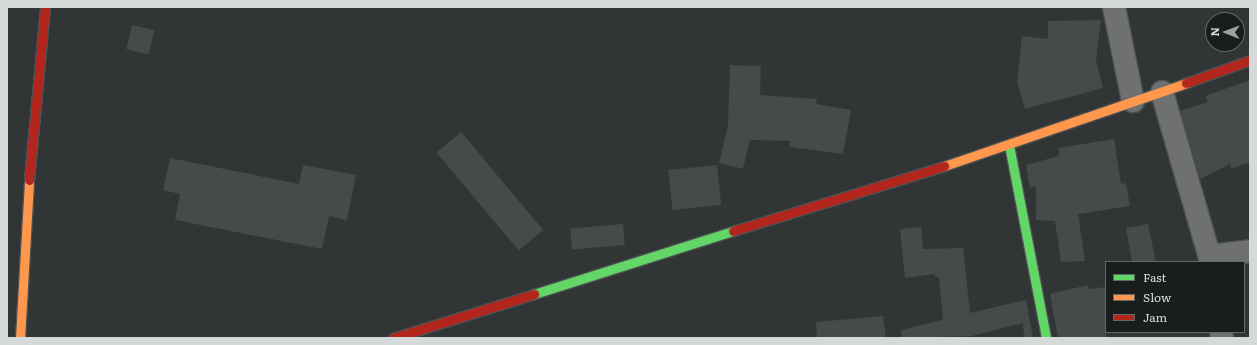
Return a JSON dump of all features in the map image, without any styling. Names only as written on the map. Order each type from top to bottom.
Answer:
[{"type":"main road","points":[[20,338],[26,214],[45,7]]},
{"type":"main road","points":[[393,338],[1009,145],[1250,60]]},
{"type":"main road","points":[[1009,145],[1046,338]]},
{"type":"street","points":[[1114,7],[1133,101]]},
{"type":"street","points":[[1162,92],[1210,259],[1250,251]]},
{"type":"building","points":[[1101,20],[1096,61],[1103,88],[1025,109],[1017,82],[1022,36],[1048,39],[1048,21]]},
{"type":"building","points":[[132,25],[154,30],[149,55],[126,49]]},
{"type":"building","points":[[730,65],[761,66],[760,95],[817,99],[816,104],[851,110],[843,154],[790,147],[790,141],[750,140],[743,169],[719,163],[728,126]]},
{"type":"building","points":[[1250,80],[1250,162],[1231,169],[1230,164],[1200,179],[1180,111],[1208,102],[1205,96]]},
{"type":"building","points":[[461,132],[543,230],[519,251],[436,153]]},
{"type":"building","points":[[1114,139],[1121,184],[1126,183],[1130,206],[1078,214],[1085,261],[1061,262],[1055,221],[1036,220],[1036,186],[1030,188],[1026,165],[1059,156],[1058,148]]},
{"type":"building","points":[[170,158],[299,184],[303,165],[356,175],[347,220],[329,216],[322,249],[175,220],[180,194],[163,190]]},
{"type":"building","points":[[717,165],[721,205],[672,210],[668,170]]},
{"type":"building","points":[[623,224],[625,245],[572,250],[570,229]]},
{"type":"building","points":[[1148,224],[1156,261],[1132,261],[1126,228]]},
{"type":"building","points":[[921,227],[923,249],[963,248],[970,313],[1026,300],[1033,338],[1024,338],[1023,323],[972,336],[902,338],[901,330],[943,320],[939,277],[935,277],[935,274],[905,278],[900,229]]},
{"type":"building","points":[[1088,285],[1089,289],[1105,287],[1106,338],[1058,338],[1050,294]]},
{"type":"building","points":[[883,316],[886,338],[817,338],[816,322]]},
{"type":"traffic: fast","points":[[1009,145],[1046,338]]},
{"type":"traffic: fast","points":[[534,294],[733,231]]},
{"type":"traffic: slow","points":[[944,166],[1186,83]]},
{"type":"traffic: slow","points":[[20,338],[29,180]]},
{"type":"traffic: jam","points":[[29,180],[45,7]]},
{"type":"traffic: jam","points":[[1186,83],[1250,60]]},
{"type":"traffic: jam","points":[[733,231],[944,166]]},
{"type":"traffic: jam","points":[[393,338],[534,294]]}]
